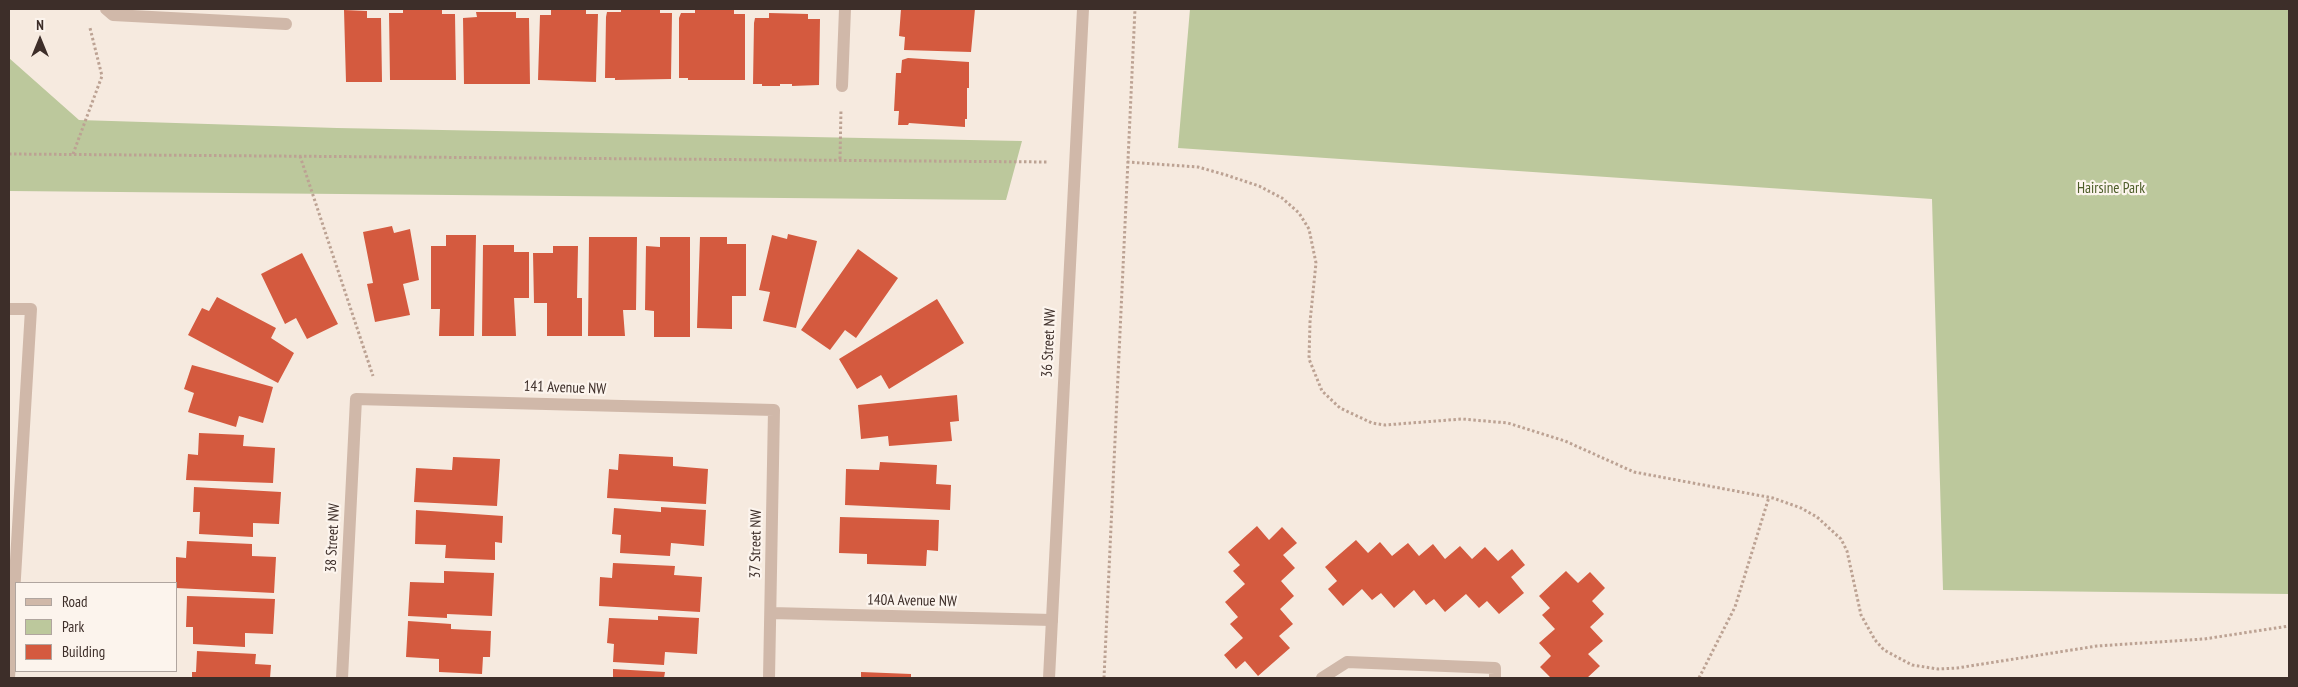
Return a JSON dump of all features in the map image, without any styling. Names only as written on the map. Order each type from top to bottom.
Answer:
[{"type":"street","points":[[106,9],[113,15],[286,24]]},
{"type":"street","points":[[842,86],[845,9]]},
{"type":"street","name":"36 Street NW","points":[[1049,678],[1083,9]]},
{"type":"street","points":[[9,309],[31,309],[9,678]]},
{"type":"street","name":"141 Avenue NW","points":[[356,399],[774,410]]},
{"type":"street","name":"38 Street NW","points":[[342,678],[356,399]]},
{"type":"street","name":"37 Street NW","points":[[769,678],[774,410]]},
{"type":"street","name":"140A Avenue NW","points":[[771,613],[1052,620]]},
{"type":"street","points":[[1322,678],[1347,662],[1495,668],[1495,678]]},
{"type":"path","points":[[1104,678],[1135,9]]},
{"type":"path","points":[[73,154],[102,76],[89,23]]},
{"type":"path","points":[[840,159],[842,86]]},
{"type":"path","points":[[9,154],[1048,162]]},
{"type":"path","points":[[300,156],[381,400]]},
{"type":"path","points":[[1127,162],[1198,167],[1226,175],[1259,186],[1282,198],[1299,212],[1309,230],[1316,263],[1310,322],[1309,359],[1322,390],[1340,408],[1360,419],[1386,426],[1462,419],[1508,423],[1565,441],[1634,472],[1769,497],[1801,508],[1817,517],[1841,539],[1847,551],[1856,598],[1868,630],[1884,650],[1912,665],[1938,670],[2097,646],[2204,639],[2289,626]]},
{"type":"path","points":[[1699,678],[1735,607],[1752,558],[1769,497]]},
{"type":"green space","name":"Hairsine Park","points":[[1190,9],[2289,9],[2289,594],[1943,590],[1932,199],[1178,148]]},
{"type":"green space","points":[[9,58],[79,120],[337,128],[1022,141],[1006,200],[9,191]]},
{"type":"building","points":[[403,9],[442,9],[442,14],[455,14],[456,80],[390,80],[389,13],[403,13]]},
{"type":"building","points":[[551,9],[586,10],[586,14],[598,14],[596,82],[538,80],[540,15],[551,15]]},
{"type":"building","points":[[621,9],[660,9],[660,13],[672,13],[671,79],[615,80],[615,78],[605,78],[607,12],[621,12]]},
{"type":"building","points":[[695,9],[734,9],[734,14],[745,14],[745,80],[688,80],[688,78],[679,78],[679,18],[681,13],[695,13]]},
{"type":"building","points":[[901,9],[975,9],[971,52],[904,50],[905,37],[899,36]]},
{"type":"building","points":[[344,10],[367,11],[367,18],[381,18],[382,82],[346,82]]},
{"type":"building","points":[[476,12],[516,12],[516,18],[529,18],[530,84],[464,84],[463,18],[477,17]]},
{"type":"building","points":[[769,13],[808,14],[808,19],[820,19],[819,85],[792,86],[792,84],[780,84],[780,86],[762,86],[762,84],[753,84],[755,18],[769,18]]},
{"type":"building","points":[[908,58],[969,62],[969,88],[967,88],[967,119],[965,119],[965,127],[909,123],[908,125],[898,125],[899,111],[894,111],[896,73],[901,73],[902,60]]},
{"type":"building","points":[[392,226],[394,233],[410,229],[419,280],[403,284],[410,315],[375,322],[367,284],[373,283],[363,232]]},
{"type":"building","points":[[788,234],[817,241],[796,328],[763,321],[770,292],[759,290],[772,235],[787,239]]},
{"type":"building","points":[[446,235],[476,235],[474,336],[439,336],[440,309],[431,309],[431,246],[446,246]]},
{"type":"building","points":[[589,237],[637,237],[636,310],[623,310],[625,336],[588,336]]},
{"type":"building","points":[[660,237],[690,237],[690,337],[654,337],[654,311],[645,310],[646,246],[660,247]]},
{"type":"building","points":[[700,237],[727,237],[727,244],[746,244],[746,296],[732,296],[732,329],[697,328]]},
{"type":"building","points":[[483,245],[514,245],[514,252],[529,252],[529,298],[514,298],[516,336],[482,336]]},
{"type":"building","points":[[553,246],[578,246],[577,298],[582,298],[582,336],[547,336],[547,303],[534,303],[533,253],[553,253]]},
{"type":"building","points":[[858,249],[898,278],[856,338],[845,330],[830,350],[801,330]]},
{"type":"building","points":[[302,253],[338,324],[307,339],[296,318],[285,324],[261,274]]},
{"type":"building","points":[[217,297],[276,328],[271,338],[294,353],[278,383],[188,335],[202,308],[209,311]]},
{"type":"building","points":[[937,299],[964,343],[889,389],[881,375],[857,389],[839,359]]},
{"type":"building","points":[[192,365],[273,387],[263,423],[239,416],[236,427],[188,412],[194,393],[184,389]]},
{"type":"building","points":[[957,395],[959,421],[950,422],[952,441],[889,446],[888,436],[861,439],[858,405]]},
{"type":"building","points":[[199,433],[244,435],[243,446],[275,448],[273,483],[186,480],[188,454],[198,455]]},
{"type":"building","points":[[619,454],[673,457],[673,466],[708,469],[706,504],[607,498],[609,469],[618,470]]},
{"type":"building","points":[[453,457],[500,459],[497,506],[414,502],[416,468],[452,470]]},
{"type":"building","points":[[880,462],[937,465],[936,484],[951,485],[950,510],[845,505],[846,469],[879,470]]},
{"type":"building","points":[[194,487],[281,492],[279,524],[253,523],[253,537],[199,534],[200,512],[193,512]]},
{"type":"building","points":[[661,507],[706,510],[704,546],[671,543],[670,556],[620,553],[621,535],[612,534],[614,508],[661,512]]},
{"type":"building","points":[[416,510],[503,516],[502,543],[495,542],[495,560],[445,558],[446,545],[415,544]]},
{"type":"building","points":[[840,517],[939,520],[938,551],[927,550],[926,566],[867,564],[867,554],[839,553]]},
{"type":"building","points":[[1257,526],[1269,540],[1282,527],[1297,543],[1283,555],[1295,568],[1281,581],[1294,596],[1280,609],[1293,624],[1279,636],[1290,648],[1258,676],[1245,661],[1236,669],[1224,655],[1243,638],[1230,624],[1238,617],[1225,602],[1245,584],[1233,571],[1240,565],[1228,552]]},
{"type":"building","points":[[1356,540],[1368,553],[1380,542],[1392,556],[1408,543],[1419,556],[1433,544],[1445,559],[1460,546],[1472,559],[1485,547],[1498,561],[1512,549],[1525,565],[1511,577],[1524,593],[1499,614],[1487,601],[1479,608],[1466,594],[1445,612],[1434,599],[1426,605],[1414,590],[1394,608],[1381,593],[1372,600],[1362,589],[1343,606],[1328,589],[1337,581],[1325,567]]},
{"type":"building","points":[[187,541],[252,544],[252,556],[276,557],[274,593],[178,588],[178,582],[176,582],[176,557],[186,558]]},
{"type":"building","points":[[613,563],[675,566],[674,575],[702,577],[700,612],[599,606],[600,577],[612,578]]},
{"type":"building","points":[[444,571],[494,573],[492,616],[447,614],[447,618],[408,616],[410,582],[444,583]]},
{"type":"building","points":[[1566,571],[1578,583],[1590,572],[1605,588],[1592,601],[1604,614],[1590,627],[1603,641],[1588,654],[1600,666],[1587,678],[1551,678],[1540,667],[1551,656],[1539,643],[1555,629],[1542,615],[1550,608],[1539,596]]},
{"type":"building","points":[[187,596],[275,599],[273,634],[245,633],[245,647],[193,644],[193,627],[186,627]]},
{"type":"building","points":[[658,616],[699,618],[697,654],[665,652],[664,665],[613,662],[614,644],[607,643],[609,618],[658,620]]},
{"type":"building","points":[[408,621],[451,624],[451,629],[491,631],[490,657],[483,657],[482,674],[439,672],[439,659],[406,657]]},
{"type":"building","points":[[197,651],[256,654],[255,664],[271,665],[270,678],[192,678],[192,672],[196,672]]},
{"type":"building","points":[[613,669],[665,672],[664,678],[613,678]]},
{"type":"building","points":[[861,672],[911,674],[911,678],[861,678]]}]
